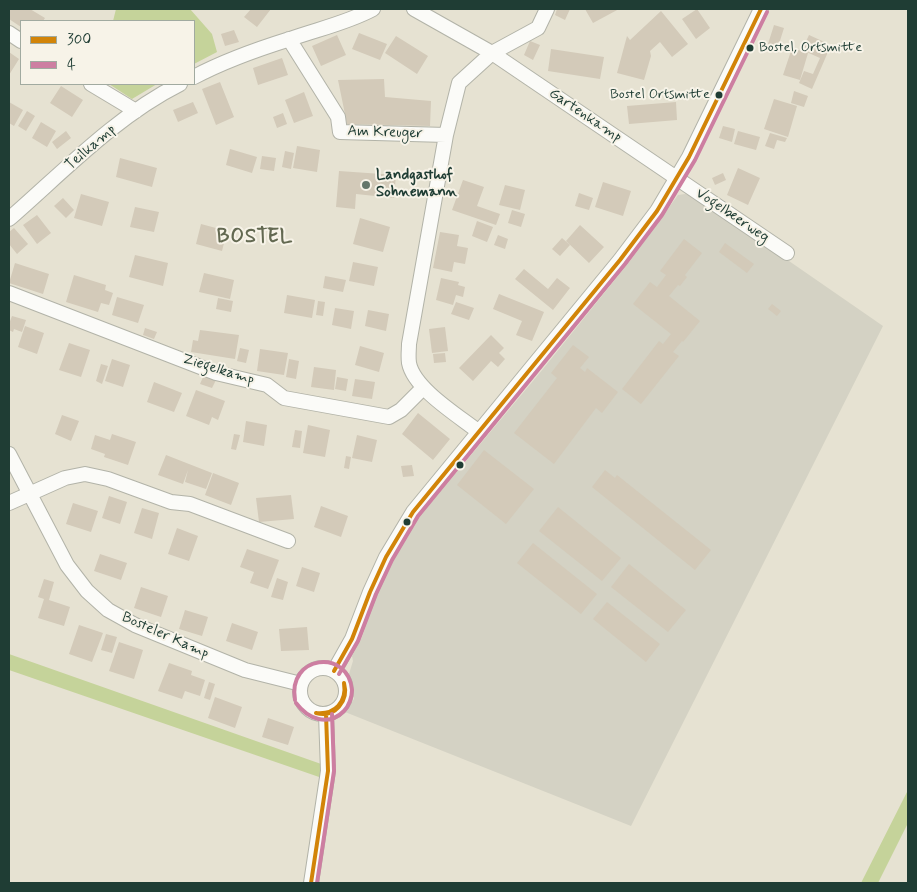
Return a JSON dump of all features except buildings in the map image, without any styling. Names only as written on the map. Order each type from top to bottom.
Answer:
[{"type":"street","points":[[195,76],[289,39],[354,18],[373,9]]},
{"type":"street","name":"Gartenkamp","points":[[414,9],[492,53],[677,179]]},
{"type":"street","points":[[479,432],[423,388],[409,364],[408,354],[446,135],[459,82],[492,53],[538,28],[547,9]]},
{"type":"street","points":[[334,671],[352,639],[376,576],[402,528],[657,212],[677,179],[761,9]]},
{"type":"street","points":[[9,33],[20,40]]},
{"type":"street","name":"Am Kreuger","points":[[289,39],[338,117],[340,132],[446,135]]},
{"type":"street","points":[[94,85],[136,111]]},
{"type":"street","name":"Teilkamp","points":[[9,219],[108,132],[136,111],[178,85]]},
{"type":"street","name":"Vogelbeerweg","points":[[677,179],[787,253]]},
{"type":"street","name":"Ziegelkamp","points":[[9,293],[216,373],[267,385],[284,398],[390,417],[401,410],[423,388]]},
{"type":"street","name":"Bosteler Kamp","points":[[9,454],[67,565],[87,591],[108,610],[135,625],[245,670],[301,684]]},
{"type":"street","points":[[9,503],[65,478],[86,474],[108,479],[171,502],[190,504],[288,540]]},
{"type":"street","points":[[328,668],[334,671],[344,681],[345,695],[338,708],[326,714],[311,711],[301,699],[301,684],[304,678],[314,670],[328,668]]},
{"type":"street","points":[[311,883],[328,772],[326,714]]},
{"type":"shaded area","points":[[678,195],[695,196],[883,326],[631,826],[345,712],[354,699],[354,686],[349,674],[353,661],[352,656],[362,637],[377,593],[398,550],[420,516],[630,261]]},
{"type":"green space","points":[[116,9],[190,9],[212,34],[217,52],[195,63],[195,20],[113,20]]},
{"type":"green space","points":[[111,85],[155,85],[132,99]]},
{"type":"green space","points":[[9,654],[324,765],[322,778],[9,670]]},
{"type":"green space","points":[[908,790],[908,823],[878,883],[861,883]]},
{"type":"transit line","name":"300","points":[[334,671],[352,639],[386,557],[413,512],[620,260],[657,211],[689,157],[761,9]]},
{"type":"transit line","name":"4","points":[[339,674],[358,641],[376,594],[392,560],[418,516],[625,264],[662,215],[695,160],[767,12]]},
{"type":"transit line","name":"4","points":[[295,700],[295,685],[300,674],[308,666],[319,662],[330,663],[340,668],[348,677],[352,690],[351,698],[346,709],[338,716],[325,720],[318,719],[306,713],[296,703]]},
{"type":"transit line","name":"300","points":[[316,713],[329,712],[338,706],[344,696],[344,683]]},
{"type":"transit line","name":"300","points":[[316,713],[329,713],[339,707],[344,696],[344,683]]},
{"type":"transit line","name":"300","points":[[311,883],[328,771],[326,714]]},
{"type":"transit line","name":"4","points":[[317,883],[334,771],[332,714]]},
{"type":"place","name":"Bostel, Ortsmitte","points":[[750,48]]},
{"type":"place","name":"Bostel Ortsmitte","points":[[719,95]]},
{"type":"place","name":"Landgasthof Sohnemann","points":[[366,185]]},
{"type":"district","name":"BOSTEL","points":[[255,238]]}]
